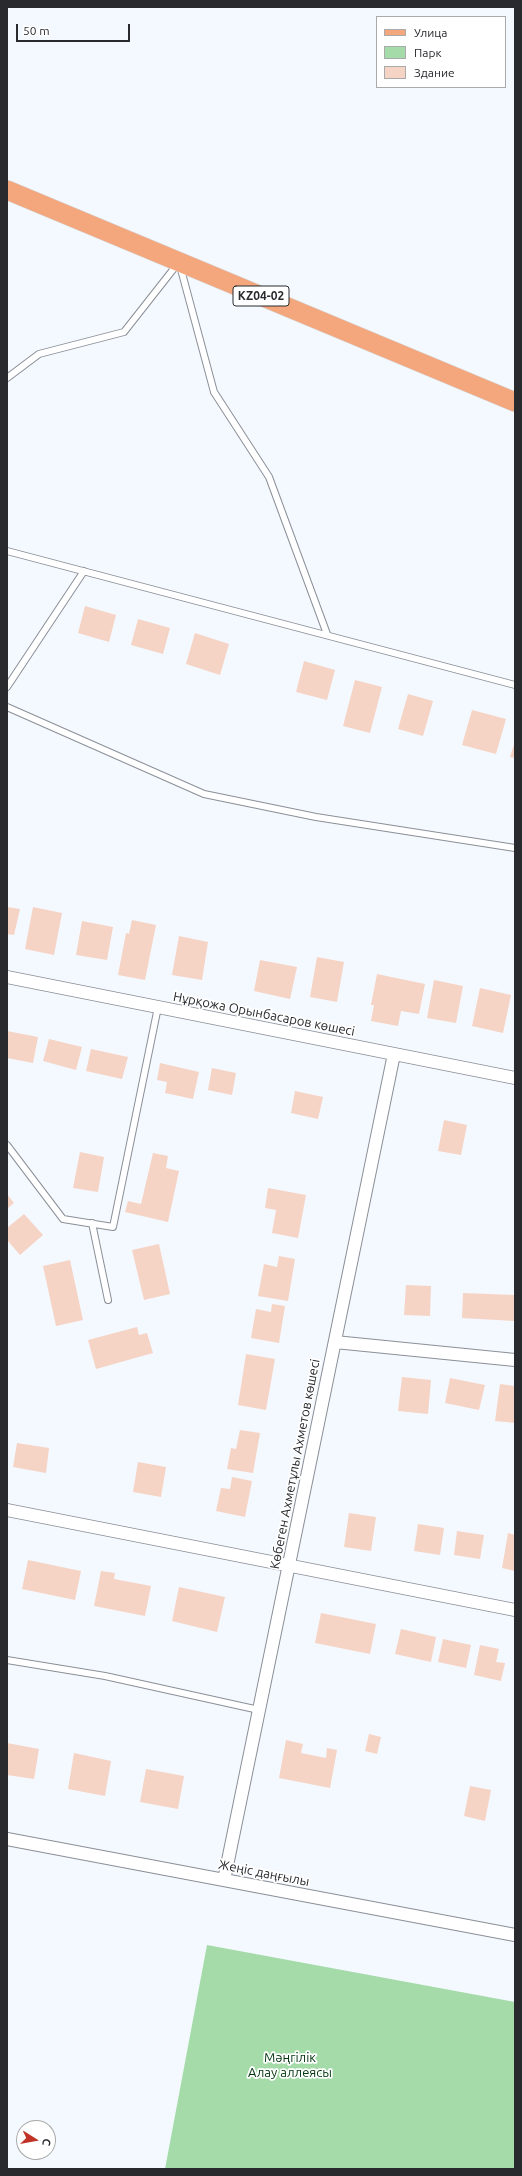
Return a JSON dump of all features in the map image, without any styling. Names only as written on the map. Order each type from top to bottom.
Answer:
[{"type":"main road","name":"KZ04-02","points":[[7,190],[515,402]]},
{"type":"street","name":"Нұрқожа Орынбасаров көшесі","points":[[7,977],[515,1078]]},
{"type":"street","name":"Көбеген Ахметұлы Ахметов көшесі","points":[[224,1880],[394,1054]]},
{"type":"street","points":[[335,1342],[515,1360]]},
{"type":"street","points":[[7,1510],[515,1610]]},
{"type":"street","name":"Жеңіс даңғылы","points":[[7,1840],[515,1935]]},
{"type":"lane","points":[[7,378],[39,354],[124,332],[179,262]]},
{"type":"lane","points":[[179,262],[214,392],[269,476],[327,634]]},
{"type":"lane","points":[[7,551],[327,634],[515,685]]},
{"type":"lane","points":[[7,687],[84,571]]},
{"type":"lane","points":[[7,707],[204,794],[316,817],[515,848]]},
{"type":"lane","points":[[7,1145],[63,1219],[113,1227],[158,1007]]},
{"type":"lane","points":[[92,1223],[108,1300]]},
{"type":"lane","points":[[7,1660],[105,1676],[259,1710]]},
{"type":"green space","name":"Мәңгілік Алау аллеясы","points":[[207,1945],[515,2002],[515,2169],[165,2169]]},
{"type":"building","points":[[85,606],[116,615],[109,642],[78,633]]},
{"type":"building","points":[[138,619],[170,628],[163,654],[131,645]]},
{"type":"building","points":[[195,633],[229,644],[220,675],[186,664]]},
{"type":"building","points":[[304,661],[335,670],[327,700],[296,692]]},
{"type":"building","points":[[355,680],[382,687],[370,733],[343,726]]},
{"type":"building","points":[[408,694],[433,701],[423,736],[398,729]]},
{"type":"building","points":[[472,710],[506,719],[496,754],[462,745]]},
{"type":"building","points":[[515,741],[515,758],[510,757]]},
{"type":"building","points":[[7,907],[20,909],[14,935],[7,934]]},
{"type":"building","points":[[33,907],[62,913],[54,955],[25,949]]},
{"type":"building","points":[[132,920],[156,925],[145,980],[118,975],[126,933],[129,934]]},
{"type":"building","points":[[82,921],[113,927],[107,960],[76,955]]},
{"type":"building","points":[[179,936],[208,942],[202,980],[172,975]]},
{"type":"building","points":[[317,957],[344,962],[337,1002],[310,997]]},
{"type":"building","points":[[260,960],[297,967],[290,999],[254,991]]},
{"type":"building","points":[[377,974],[425,984],[419,1014],[401,1011],[398,1026],[371,1021],[374,1005],[371,1005]]},
{"type":"building","points":[[434,980],[463,986],[456,1023],[427,1018]]},
{"type":"building","points":[[480,988],[511,995],[503,1033],[472,1026]]},
{"type":"building","points":[[7,1031],[38,1037],[33,1063],[7,1058]]},
{"type":"building","points":[[49,1039],[82,1047],[76,1070],[43,1061]]},
{"type":"building","points":[[91,1049],[128,1057],[122,1079],[86,1071]]},
{"type":"building","points":[[160,1063],[199,1072],[193,1099],[165,1093],[167,1082],[157,1080]]},
{"type":"building","points":[[212,1068],[236,1073],[232,1095],[208,1090]]},
{"type":"building","points":[[295,1091],[323,1097],[318,1119],[291,1113]]},
{"type":"building","points":[[444,1120],[467,1125],[461,1155],[438,1151]]},
{"type":"building","points":[[80,1152],[104,1157],[98,1192],[73,1188]]},
{"type":"building","points":[[153,1153],[168,1156],[166,1168],[179,1171],[168,1222],[125,1212],[128,1201],[141,1204]]},
{"type":"building","points":[[268,1188],[306,1195],[298,1238],[272,1233],[276,1210],[265,1208]]},
{"type":"building","points":[[7,1194],[14,1203],[7,1209]]},
{"type":"building","points":[[24,1214],[43,1235],[20,1255],[7,1240],[7,1228]]},
{"type":"building","points":[[159,1244],[170,1294],[144,1300],[132,1250]]},
{"type":"building","points":[[279,1256],[295,1259],[288,1301],[258,1296],[264,1264],[277,1267]]},
{"type":"building","points":[[70,1260],[83,1320],[56,1326],[43,1266]]},
{"type":"building","points":[[406,1285],[431,1286],[430,1316],[404,1315]]},
{"type":"building","points":[[463,1293],[515,1295],[514,1321],[462,1318]]},
{"type":"building","points":[[272,1304],[285,1306],[279,1343],[251,1338],[256,1309],[271,1312]]},
{"type":"building","points":[[137,1327],[139,1335],[147,1333],[153,1353],[96,1369],[88,1340]]},
{"type":"building","points":[[246,1354],[275,1359],[266,1410],[238,1405]]},
{"type":"building","points":[[402,1377],[431,1380],[428,1414],[398,1411]]},
{"type":"building","points":[[450,1378],[485,1385],[479,1410],[445,1403]]},
{"type":"building","points":[[500,1384],[515,1386],[515,1423],[495,1421]]},
{"type":"building","points":[[240,1430],[260,1433],[253,1473],[227,1469],[231,1448],[236,1449]]},
{"type":"building","points":[[17,1443],[49,1448],[46,1473],[13,1467]]},
{"type":"building","points":[[138,1462],[166,1467],[161,1497],[133,1492]]},
{"type":"building","points":[[232,1477],[252,1481],[245,1517],[216,1511],[221,1488],[230,1489]]},
{"type":"building","points":[[349,1513],[376,1517],[371,1551],[344,1547]]},
{"type":"building","points":[[418,1524],[444,1528],[440,1555],[414,1551]]},
{"type":"building","points":[[457,1531],[484,1535],[480,1559],[454,1555]]},
{"type":"building","points":[[508,1533],[515,1535],[515,1571],[502,1568]]},
{"type":"building","points":[[28,1560],[81,1571],[75,1600],[22,1589]]},
{"type":"building","points":[[101,1571],[115,1573],[114,1579],[151,1586],[145,1616],[94,1606]]},
{"type":"building","points":[[179,1587],[225,1597],[217,1632],[172,1621]]},
{"type":"building","points":[[321,1613],[376,1624],[370,1654],[315,1643]]},
{"type":"building","points":[[401,1629],[436,1637],[431,1662],[395,1654]]},
{"type":"building","points":[[443,1639],[471,1645],[466,1668],[438,1662]]},
{"type":"building","points":[[480,1645],[499,1649],[496,1662],[505,1663],[501,1681],[474,1675]]},
{"type":"building","points":[[369,1734],[381,1737],[377,1754],[365,1751]]},
{"type":"building","points":[[286,1740],[303,1744],[301,1753],[326,1758],[327,1748],[337,1750],[330,1788],[279,1778]]},
{"type":"building","points":[[7,1743],[39,1749],[34,1779],[7,1775]]},
{"type":"building","points":[[74,1753],[111,1761],[105,1796],[68,1789]]},
{"type":"building","points":[[146,1769],[184,1776],[178,1809],[140,1802]]},
{"type":"building","points":[[470,1786],[491,1790],[485,1821],[464,1816]]}]
